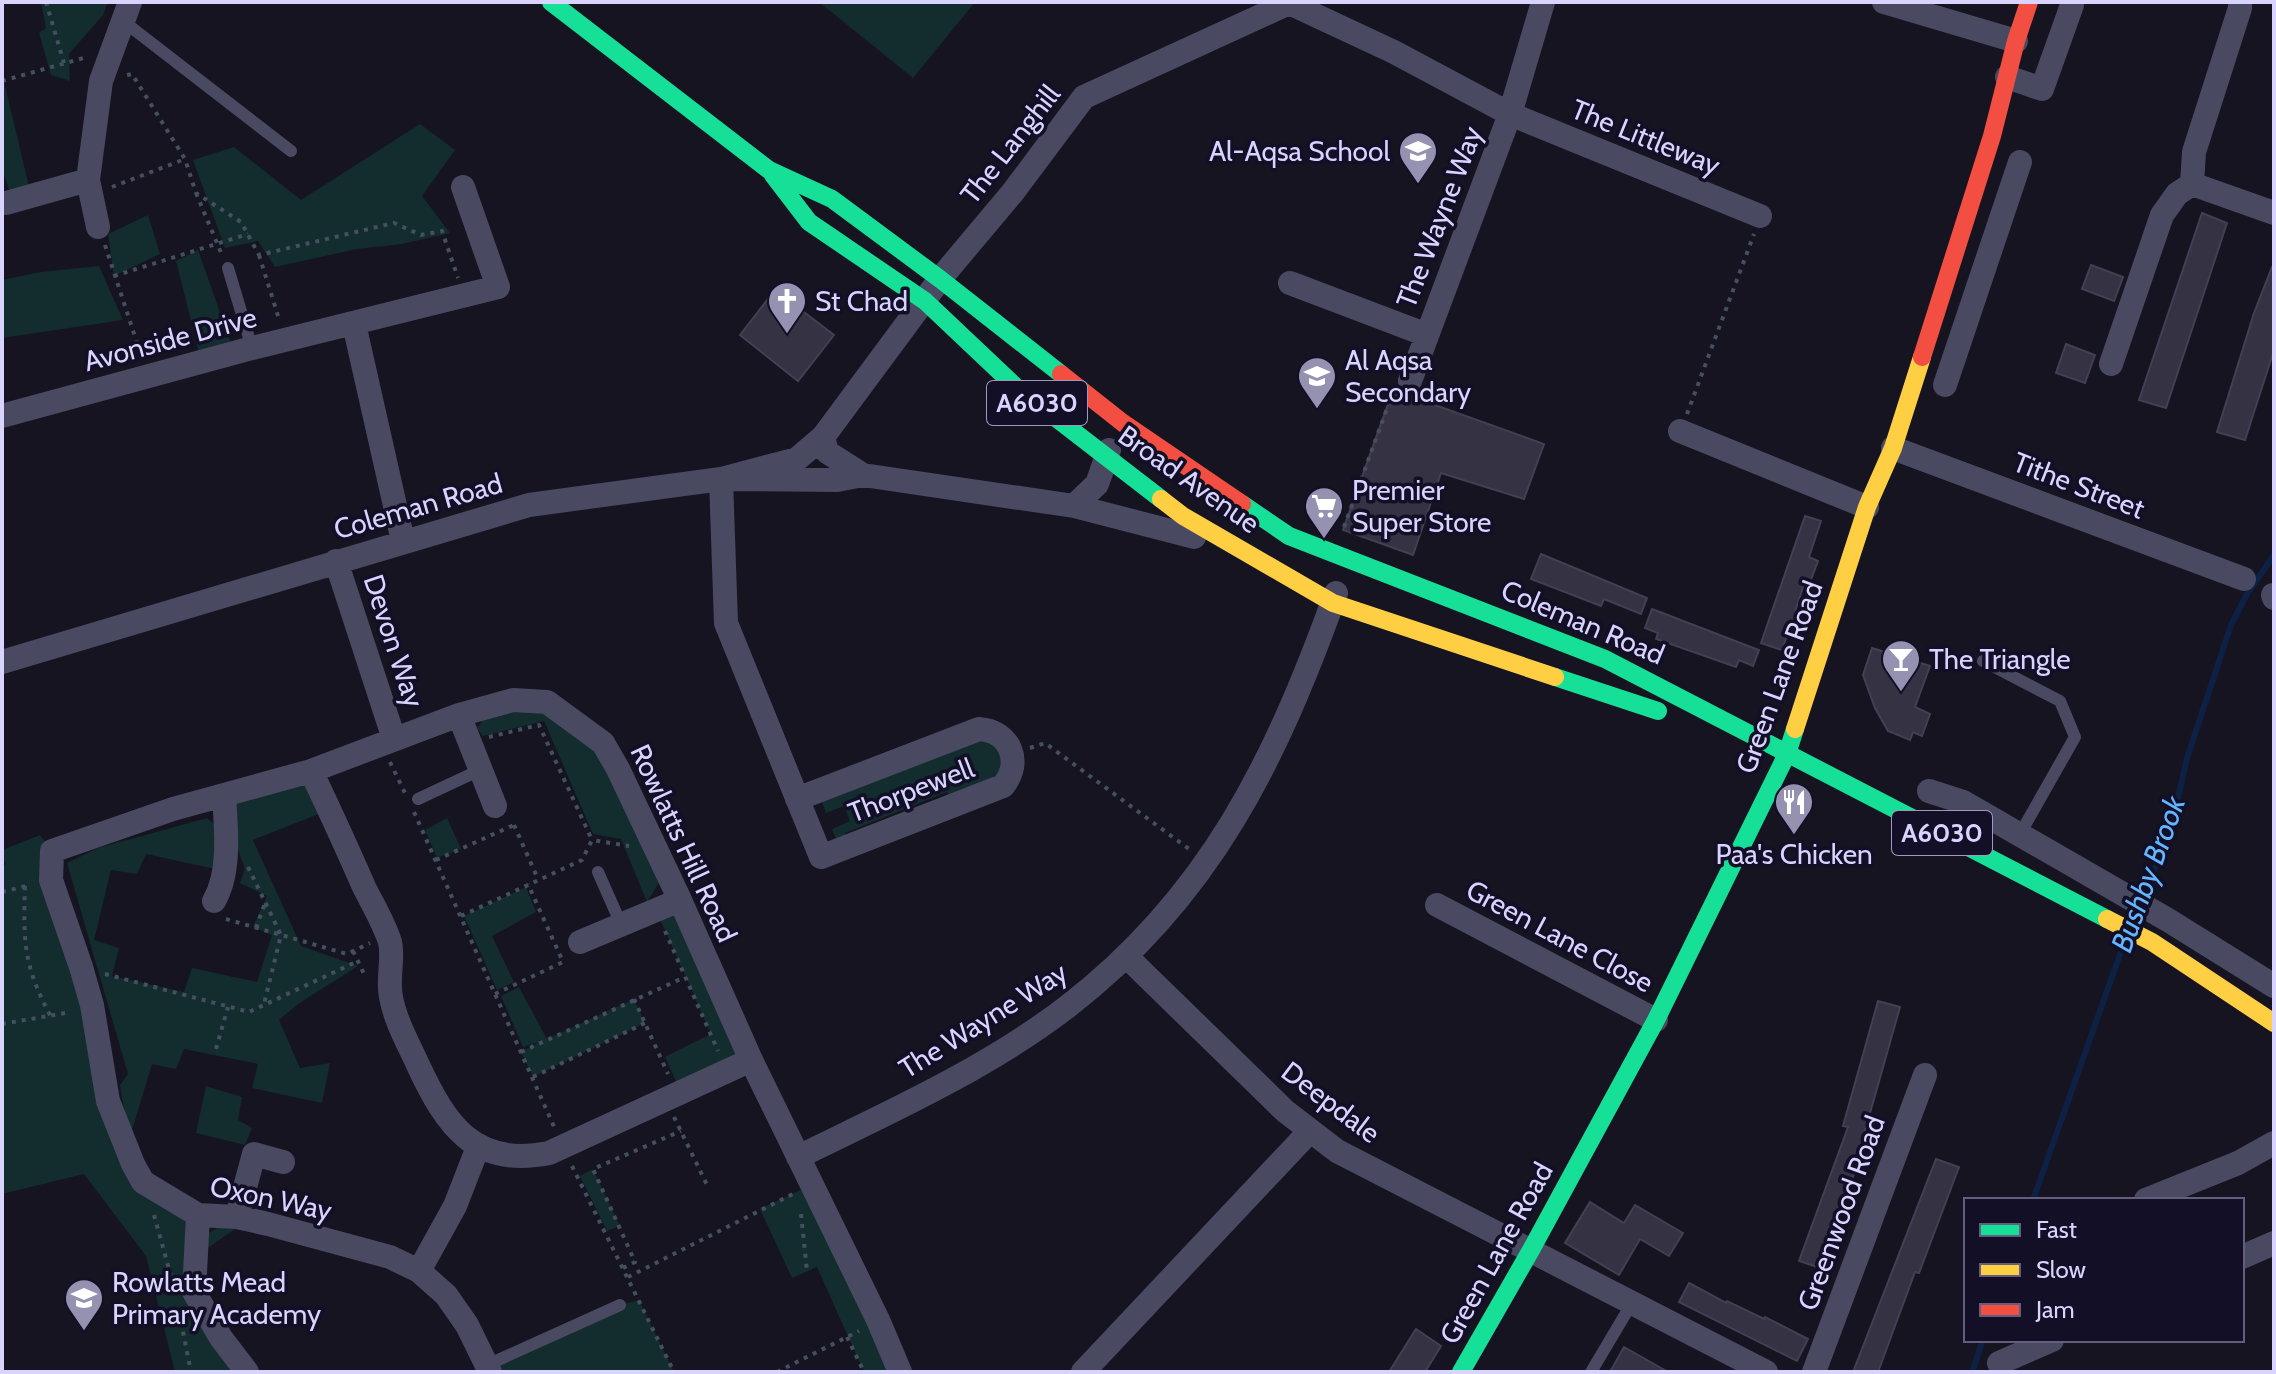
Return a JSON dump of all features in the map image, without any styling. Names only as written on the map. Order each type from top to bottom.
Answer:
[{"type":"main road","name":"Broad Avenue","points":[[551,2],[769,170],[832,199],[940,279],[1123,423],[1289,536],[1342,558]]},
{"type":"main road","name":"Green Lane Road","points":[[1461,1372],[1656,1020],[1787,754],[1867,507],[1893,448],[1992,136],[2029,2]]},
{"type":"main road","name":"Broad Avenue","points":[[769,170],[809,222],[925,301],[1017,388],[1183,516],[1333,603]]},
{"type":"main road","name":"Coleman Road","points":[[1342,558],[1605,659],[2152,942],[2274,1023]]},
{"type":"main road","name":"Coleman Road","points":[[1333,603],[1787,754]]},
{"type":"street","name":"The Wayne Way","points":[[1410,381],[1510,114],[1543,2]]},
{"type":"street","points":[[1884,2],[2016,41]]},
{"type":"street","points":[[2192,184],[2194,152],[2240,2]]},
{"type":"street","name":"The Langhill","points":[[721,479],[797,459],[823,437],[940,279],[1013,192],[1084,97],[1290,3],[1394,52],[1510,114]]},
{"type":"street","points":[[2007,77],[2042,89],[2072,5]]},
{"type":"street","points":[[98,227],[89,187],[101,81],[126,12]]},
{"type":"street","name":"The Littleway","points":[[1510,114],[1760,216]]},
{"type":"street","points":[[1945,385],[2020,162]]},
{"type":"street","points":[[2192,184],[2274,213]]},
{"type":"street","points":[[2111,364],[2162,215],[2177,194],[2192,184]]},
{"type":"street","points":[[6,203],[89,187]]},
{"type":"street","name":"Avonside Drive","points":[[2,416],[147,375],[498,287],[463,187]]},
{"type":"street","points":[[1950,270],[1981,279]]},
{"type":"street","points":[[1290,283],[1427,335]]},
{"type":"street","points":[[354,324],[403,541]]},
{"type":"street","points":[[1074,506],[1097,484],[1106,456],[1123,423]]},
{"type":"street","points":[[1680,431],[1867,507]]},
{"type":"street","name":"Coleman Road","points":[[823,437],[827,452],[863,475]]},
{"type":"street","name":"Tithe Street","points":[[1893,448],[2244,579]]},
{"type":"street","name":"Coleman Road","points":[[2,662],[529,505],[721,479],[837,480],[863,475],[1074,506],[1239,548]]},
{"type":"street","name":"Thorpewell","points":[[721,479],[726,623],[797,799],[821,857],[1003,786],[1013,772],[1013,754],[1010,746],[997,733],[979,729],[797,799]]},
{"type":"street","name":"The Wayne Way","points":[[798,1157],[944,1085],[1065,1008],[1126,956],[1182,896],[1248,799],[1279,739],[1333,603],[1342,558]]},
{"type":"street","name":"Devon Way","points":[[336,561],[387,741]]},
{"type":"street","name":"Rowlatts Hill Road","points":[[51,880],[52,851],[173,809],[311,771],[459,715],[513,700],[547,702],[603,743],[680,900],[751,1060],[878,1320],[900,1372]]},
{"type":"street","points":[[459,715],[495,806]]},
{"type":"street","points":[[311,771],[391,945],[388,978],[391,1000],[406,1041],[443,1113],[478,1147],[521,1157],[563,1148],[751,1060]]},
{"type":"street","points":[[1929,791],[1963,802],[2020,834],[2274,986]]},
{"type":"street","points":[[214,901],[222,888],[226,827],[224,796]]},
{"type":"street","points":[[51,880],[81,967],[97,1032],[108,1101],[143,1182]]},
{"type":"street","points":[[580,942],[680,900]]},
{"type":"street","name":"Green Lane Close","points":[[1437,905],[1656,1020]]},
{"type":"street","name":"Deepdale","points":[[1126,956],[1261,1088],[1310,1131],[1367,1168],[1766,1372]]},
{"type":"street","name":"Greenwood Road","points":[[1814,1372],[1925,1075]]},
{"type":"street","points":[[1083,1372],[1310,1131]]},
{"type":"street","points":[[2151,1198],[2238,1163],[2274,1143]]},
{"type":"street","points":[[419,1271],[455,1206],[478,1147]]},
{"type":"street","points":[[237,1217],[254,1154],[283,1162]]},
{"type":"street","name":"Oxon Way","points":[[143,1182],[198,1215],[237,1217],[390,1257],[419,1271],[446,1295],[467,1325],[488,1369]]},
{"type":"street","points":[[198,1215],[194,1292],[221,1338],[247,1372]]},
{"type":"street","points":[[2244,1256],[2274,1243]]},
{"type":"street","points":[[1999,1363],[2047,1342]]},
{"type":"lane","points":[[126,12],[291,151]]},
{"type":"lane","points":[[228,268],[252,348]]},
{"type":"lane","points":[[1983,661],[2060,701],[2075,737],[2020,834]]},
{"type":"lane","points":[[418,799],[480,770]]},
{"type":"lane","points":[[598,872],[621,924]]},
{"type":"lane","points":[[1591,1372],[1632,1303]]},
{"type":"lane","points":[[488,1369],[620,1305]]},
{"type":"path","points":[[46,2],[64,63]]},
{"type":"path","points":[[2,81],[112,50]]},
{"type":"path","points":[[101,81],[132,74],[185,159],[228,268]]},
{"type":"path","points":[[89,187],[185,159]]},
{"type":"path","points":[[196,193],[241,222],[259,255],[285,340]]},
{"type":"path","points":[[1680,431],[1760,216]]},
{"type":"path","points":[[259,255],[394,223],[421,235],[442,231],[464,295]]},
{"type":"path","points":[[98,227],[147,375]]},
{"type":"path","points":[[114,276],[248,234]]},
{"type":"path","points":[[1342,558],[1396,384],[1410,381]]},
{"type":"path","points":[[468,742],[539,725],[592,840]]},
{"type":"path","points":[[387,741],[563,1148],[674,1372]]},
{"type":"path","points":[[1013,754],[1045,743],[1207,863]]},
{"type":"path","points":[[495,806],[514,825],[538,879]]},
{"type":"path","points":[[436,860],[514,825]]},
{"type":"path","points":[[592,840],[630,846],[653,843]]},
{"type":"path","points":[[461,916],[582,860],[592,840]]},
{"type":"path","points":[[246,862],[281,935],[264,1005]]},
{"type":"path","points":[[2,892],[51,880]]},
{"type":"path","points":[[495,994],[563,962],[528,884]]},
{"type":"path","points":[[2,1024],[51,1017],[35,988],[23,942],[25,886]]},
{"type":"path","points":[[214,901],[210,915],[347,954],[387,936]]},
{"type":"path","points":[[256,928],[265,903]]},
{"type":"path","points":[[656,910],[727,1071]]},
{"type":"path","points":[[279,946],[294,939]]},
{"type":"path","points":[[81,967],[249,1012],[358,961]]},
{"type":"path","points":[[521,1052],[685,977]]},
{"type":"path","points":[[634,999],[672,1097],[681,1131],[708,1187]]},
{"type":"path","points":[[216,1049],[228,1007]]},
{"type":"path","points":[[533,1077],[645,1023]]},
{"type":"path","points":[[623,1268],[635,1262],[593,1169],[681,1131]]},
{"type":"path","points":[[143,1182],[175,1294]]},
{"type":"path","points":[[628,1277],[798,1191],[807,1271]]},
{"type":"path","points":[[621,1290],[632,1285]]},
{"type":"path","points":[[179,1310],[191,1372]]},
{"type":"path","points":[[777,1372],[878,1320]]},
{"type":"path","points":[[847,1337],[864,1372]]},
{"type":"green space","points":[[41,2],[108,2],[103,15],[69,54],[70,81],[51,75],[39,33],[46,28]]},
{"type":"green space","points":[[819,2],[975,2],[913,78]]},
{"type":"green space","points":[[2,73],[31,195],[13,201],[2,169]]},
{"type":"green space","points":[[420,124],[455,150],[422,196],[450,233],[275,267],[258,241],[225,248],[193,160],[234,147],[301,200]]},
{"type":"green space","points":[[148,215],[160,254],[114,276],[108,234]]},
{"type":"green space","points":[[198,250],[232,346],[201,361],[176,261]]},
{"type":"green space","points":[[99,266],[123,320],[2,338],[2,280]]},
{"type":"green space","points":[[516,710],[546,714],[599,750],[660,881],[647,902],[621,839],[593,834],[544,721],[483,736],[477,728],[484,719]]},
{"type":"green space","points":[[981,737],[1001,747],[1003,775],[951,799],[947,792],[845,833],[847,840],[838,844],[832,829],[850,821],[844,806],[826,813],[821,800]]},
{"type":"green space","points":[[309,771],[329,810],[253,840],[301,946],[358,966],[298,1004],[279,1020],[300,1068],[330,1063],[322,1103],[252,1088],[258,1064],[184,1049],[176,1069],[152,1064],[129,1140],[120,1085],[128,1074],[67,863],[98,848],[207,818],[218,827],[220,870],[146,854],[137,874],[111,870],[94,940],[119,948],[112,976],[184,992],[192,968],[257,982],[272,935],[253,927],[267,896],[240,883],[245,869],[229,824],[224,796]]},
{"type":"green space","points":[[447,818],[461,849],[437,858],[425,830]]},
{"type":"green space","points":[[40,835],[52,851],[133,1164],[198,1215],[194,1292],[247,1372],[175,1372],[146,1256],[84,1174],[2,1194],[2,866],[6,864],[2,850]]},
{"type":"green space","points":[[526,887],[536,912],[492,936],[514,982],[497,990],[464,916]]},
{"type":"green space","points":[[680,900],[751,1060],[678,1086],[665,1057],[711,1034],[656,910]]},
{"type":"green space","points":[[519,987],[547,1039],[634,999],[645,1023],[533,1077],[521,1052],[539,1042],[523,1047],[501,996]]},
{"type":"green space","points":[[206,1086],[242,1097],[238,1120],[252,1128],[245,1145],[196,1133]]},
{"type":"green space","points":[[593,1169],[620,1226],[607,1231],[580,1176]]},
{"type":"green space","points":[[811,1185],[900,1372],[864,1372],[817,1267],[792,1278],[760,1209]]},
{"type":"green space","points":[[224,1224],[238,1227],[206,1249],[207,1234]]},
{"type":"green space","points":[[639,1300],[674,1372],[490,1372],[487,1365],[620,1305]]},
{"type":"building","points":[[2202,213],[2227,223],[2166,408],[2139,400]]},
{"type":"building","points":[[2091,265],[2123,277],[2114,301],[2082,289]]},
{"type":"building","points":[[2272,267],[2274,350],[2245,440],[2217,432],[2254,313]]},
{"type":"building","name":"St Chad","points":[[775,290],[834,335],[798,381],[740,335]]},
{"type":"building","points":[[2066,344],[2095,355],[2085,383],[2056,373]]},
{"type":"building","points":[[1393,390],[1544,444],[1524,499],[1441,473],[1413,555],[1343,530]]},
{"type":"building","points":[[1805,516],[1821,521],[1809,557],[1818,561],[1810,582],[1805,581],[1795,612],[1802,614],[1794,637],[1787,635],[1782,650],[1761,643]]},
{"type":"building","points":[[1541,554],[1647,598],[1641,614],[1604,599],[1601,606],[1531,579]]},
{"type":"building","points":[[1652,609],[1759,650],[1753,666],[1739,660],[1736,667],[1656,639],[1658,633],[1645,628]]},
{"type":"building","points":[[1872,648],[1930,666],[1915,707],[1930,714],[1922,736],[1913,732],[1910,740],[1888,731],[1875,708],[1863,675]]},
{"type":"building","points":[[1878,1001],[1900,1007],[1861,1145],[1864,1146],[1820,1268],[1799,1261],[1848,1127],[1843,1126]]},
{"type":"building","points":[[1936,1159],[1959,1167],[1919,1273],[1915,1272],[1878,1372],[1853,1372]]},
{"type":"building","points":[[1590,1202],[1624,1223],[1635,1205],[1683,1233],[1669,1256],[1640,1239],[1619,1275],[1565,1243]]},
{"type":"building","points":[[1689,1283],[1808,1339],[1797,1361],[1679,1302]]},
{"type":"building","points":[[1416,1329],[1441,1346],[1425,1372],[1389,1372]]},
{"type":"building","points":[[1624,1347],[1668,1372],[1610,1372]]},
{"type":"waterway","name":"Bushby Brook","points":[[2142,900],[2171,829],[2187,758],[2231,625],[2247,594],[2274,555]]},
{"type":"waterway","name":"Bushby Brook","points":[[2034,1198],[2124,943]]},
{"type":"waterway","name":"Bushby Brook","points":[[1972,1372],[1982,1342]]},
{"type":"traffic: fast","points":[[551,2],[769,170],[832,199],[1061,374]]},
{"type":"traffic: fast","points":[[773,175],[809,222],[925,301],[1017,388],[1161,499]]},
{"type":"traffic: fast","points":[[1242,504],[1289,536],[1605,659],[2107,919]]},
{"type":"traffic: fast","points":[[1555,677],[1658,711]]},
{"type":"traffic: fast","points":[[1461,1372],[1656,1020],[1787,754],[1795,729]]},
{"type":"traffic: slow","points":[[1795,729],[1867,507],[1893,448],[1922,357]]},
{"type":"traffic: slow","points":[[1161,499],[1183,516],[1333,603],[1555,677]]},
{"type":"traffic: slow","points":[[2107,919],[2152,942],[2274,1023]]},
{"type":"traffic: jam","points":[[1922,357],[1992,136],[2029,2]]},
{"type":"traffic: jam","points":[[1061,374],[1123,423],[1242,504]]},
{"type":"place","name":"Al-Aqsa School","points":[[1418,185]]},
{"type":"place","name":"St Chad","points":[[787,335]]},
{"type":"place","name":"Al Aqsa Secondary","points":[[1317,410]]},
{"type":"place","name":"Premier Super Store","points":[[1324,540]]},
{"type":"place","name":"The Triangle","points":[[1901,693]]},
{"type":"place","name":"Paa's Chicken","points":[[1794,836]]},
{"type":"place","name":"Rowlatts Mead Primary Academy","points":[[84,1332]]}]
